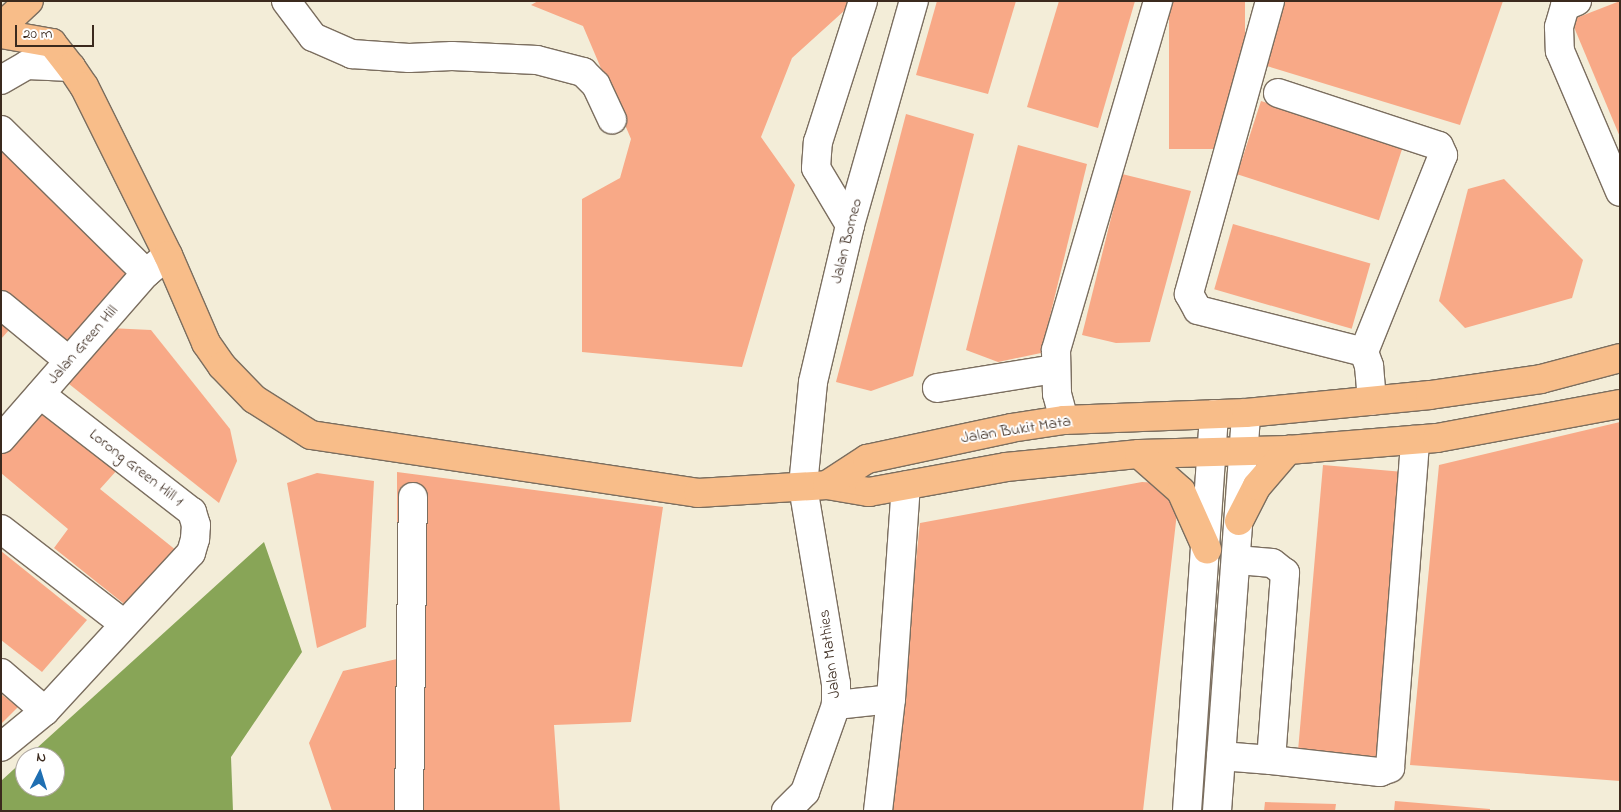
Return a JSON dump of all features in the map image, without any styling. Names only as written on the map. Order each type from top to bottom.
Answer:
[{"type":"main road","points":[[1,34],[52,43],[84,86],[168,255],[206,343],[222,366],[254,399],[311,435],[698,494],[815,485],[869,492],[1006,468],[1139,454],[1288,450],[1415,440],[1620,404]]},
{"type":"main road","name":"Jalan Bukit Mata","points":[[815,485],[867,459],[1011,428],[1064,420],[1246,413],[1372,401],[1541,379],[1620,358]]},
{"type":"main road","points":[[1239,521],[1257,486],[1288,450]]},
{"type":"main road","points":[[1139,454],[1181,492],[1207,549]]},
{"type":"street","points":[[286,1],[313,37],[352,54],[409,58],[452,56],[537,60],[583,72],[596,85],[612,119]]},
{"type":"street","points":[[850,225],[816,168],[818,142],[863,1]]},
{"type":"street","name":"Jalan Borneo","points":[[815,485],[813,382],[850,225],[914,1]]},
{"type":"street","points":[[1064,420],[1054,369],[1056,350],[1158,1]]},
{"type":"street","points":[[1270,1],[1189,294],[1198,310],[1364,352]]},
{"type":"street","points":[[1577,1],[1565,6],[1559,27],[1560,50],[1620,192]]},
{"type":"street","points":[[1,80],[27,65],[70,67]]},
{"type":"street","points":[[1278,93],[1439,146],[1444,155],[1364,352],[1370,366],[1372,401]]},
{"type":"street","points":[[1,130],[146,273]]},
{"type":"street","name":"Jalan Green Hill","points":[[1,439],[68,360],[146,273],[168,255]]},
{"type":"street","points":[[1,305],[68,360]]},
{"type":"street","points":[[937,388],[1054,369]]},
{"type":"street","name":"Lorong Green Hill 1","points":[[1,747],[45,711],[191,552],[196,524],[192,512],[40,394]]},
{"type":"street","points":[[1217,811],[1246,413]]},
{"type":"street","points":[[1187,811],[1207,549],[1214,414]]},
{"type":"street","points":[[1221,756],[1380,772],[1390,768],[1415,440]]},
{"type":"street","name":"Jalan Mathies","points":[[800,805],[836,704],[836,684],[815,485]]},
{"type":"street","points":[[878,811],[890,699],[906,486]]},
{"type":"street","points":[[409,811],[413,497]]},
{"type":"street","points":[[1,529],[124,624]]},
{"type":"street","points":[[1236,560],[1272,563],[1285,573],[1270,760]]},
{"type":"street","points":[[1,673],[45,711]]},
{"type":"street","points":[[836,704],[890,699]]},
{"type":"green space","points":[[264,542],[302,652],[231,757],[233,811],[1,811],[1,781],[15,768],[15,797],[65,797],[65,747],[38,747]]},
{"type":"building","points":[[538,1],[855,1],[792,58],[761,137],[795,185],[742,367],[582,352],[582,199],[620,178],[631,139],[583,26],[531,5]]},
{"type":"building","points":[[937,1],[1016,1],[988,94],[916,75]]},
{"type":"building","points":[[1059,1],[1135,1],[1098,128],[1027,107]]},
{"type":"building","points":[[1169,1],[1245,1],[1245,149],[1169,149]]},
{"type":"building","points":[[1275,1],[1503,1],[1460,125],[1257,63]]},
{"type":"building","points":[[1620,1],[1620,137],[1571,20]]},
{"type":"building","points":[[1261,101],[1403,147],[1379,220],[1237,174]]},
{"type":"building","points":[[906,114],[974,134],[913,376],[871,391],[836,382]]},
{"type":"building","points":[[1,135],[139,267],[61,347],[1,298]]},
{"type":"building","points":[[1018,145],[1087,164],[1041,353],[998,362],[966,350]]},
{"type":"building","points":[[1122,174],[1191,191],[1150,342],[1116,343],[1082,335]]},
{"type":"building","points":[[1504,179],[1583,260],[1572,298],[1465,328],[1439,301],[1468,189]]},
{"type":"building","points":[[1233,224],[1370,263],[1352,329],[1214,289]]},
{"type":"building","points":[[1,309],[17,321],[1,339]]},
{"type":"building","points":[[109,328],[151,330],[230,429],[237,461],[219,503],[64,380]]},
{"type":"building","points":[[38,407],[118,469],[100,489],[177,551],[128,607],[54,548],[68,529],[1,473],[1,455]]},
{"type":"building","points":[[1620,422],[1620,781],[1410,765],[1439,465]]},
{"type":"building","points":[[1323,465],[1404,472],[1378,761],[1298,754]]},
{"type":"building","points":[[397,472],[663,507],[631,722],[554,725],[560,811],[332,811],[309,743],[343,671],[397,659]]},
{"type":"building","points":[[317,473],[374,481],[366,627],[317,648],[287,483]]},
{"type":"building","points":[[1142,482],[1159,483],[1178,504],[1143,811],[877,811],[900,712],[920,523]]},
{"type":"building","points":[[1,551],[87,620],[42,672],[1,640]]},
{"type":"building","points":[[1,694],[18,707],[1,724]]},
{"type":"building","points":[[1395,801],[1490,809],[1490,811],[1394,811]]},
{"type":"building","points":[[1265,802],[1336,804],[1335,811],[1264,811]]}]
